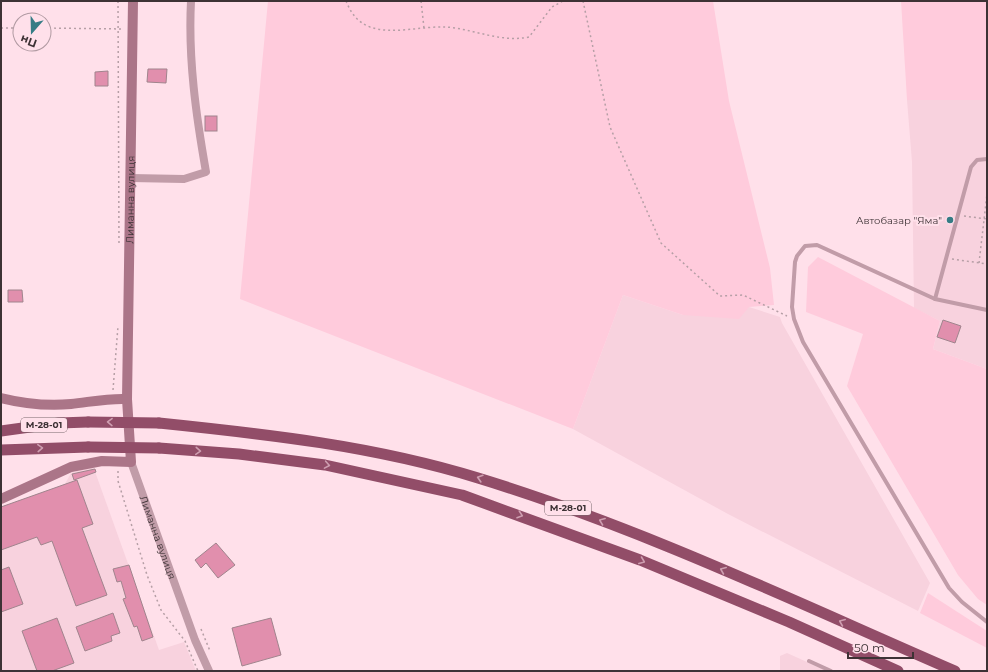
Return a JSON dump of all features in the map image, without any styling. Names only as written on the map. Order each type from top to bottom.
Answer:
[{"type":"highway","name":"М-28-01","points":[[1,431],[59,423],[159,423],[249,432],[420,462],[478,478],[565,507],[657,542],[955,671]]},
{"type":"highway","name":"М-28-01","points":[[1,450],[88,447],[159,448],[239,454],[326,465],[462,495],[640,560],[789,622],[898,671]]},
{"type":"main road","name":"Лиманна вулиця","points":[[132,462],[127,399],[133,1]]},
{"type":"main road","points":[[1,398],[21,403],[42,405],[69,404],[112,398],[127,399]]},
{"type":"main road","points":[[1,499],[71,466],[102,461],[132,462]]},
{"type":"street","points":[[131,178],[184,179],[206,172],[194,100],[189,37],[192,1]]},
{"type":"street","name":"Лиманна вулиця","points":[[132,462],[195,640],[208,671]]},
{"type":"lane","points":[[935,299],[971,167],[977,160],[987,159]]},
{"type":"lane","points":[[987,310],[935,299],[899,284],[824,247],[810,244],[801,250],[795,262],[792,297],[794,319],[803,342],[950,588],[962,602],[987,622]]},
{"type":"lane","points":[[809,661],[831,671]]},
{"type":"path","points":[[118,1],[119,253]]},
{"type":"path","points":[[346,1],[353,15],[370,27],[385,30],[445,27],[463,29],[498,38],[518,40],[529,38],[552,7],[563,1]]},
{"type":"path","points":[[421,1],[424,28]]},
{"type":"path","points":[[583,1],[610,127],[661,243],[720,296],[743,295],[794,319]]},
{"type":"path","points":[[1,28],[12,28]]},
{"type":"path","points":[[52,28],[133,29]]},
{"type":"path","points":[[979,263],[987,194]]},
{"type":"path","points":[[958,215],[987,219]]},
{"type":"path","points":[[946,259],[987,264]]},
{"type":"path","points":[[113,387],[118,325]]},
{"type":"path","points":[[118,462],[118,482],[147,575],[161,610],[185,641],[198,671]]},
{"type":"path","points":[[200,626],[210,652]]},
{"type":"shaded area","points":[[268,1],[713,1],[729,101],[770,268],[774,305],[749,307],[739,319],[683,315],[623,295],[573,429],[240,299]]},
{"type":"shaded area","points":[[901,1],[987,1],[987,100],[907,100]]},
{"type":"shaded area","name":"Автобазар \"Яма\"","points":[[907,100],[987,100],[987,369],[933,349],[940,321],[914,308],[912,162]]},
{"type":"shaded area","points":[[818,257],[940,321],[933,349],[987,369],[987,605],[978,599],[958,575],[847,386],[863,334],[806,312],[808,267]]},
{"type":"shaded area","points":[[623,295],[683,315],[749,307],[780,317],[782,323],[930,583],[918,611],[728,514],[573,429]]},
{"type":"shaded area","points":[[93,466],[159,650],[184,642],[196,671],[1,671],[1,507],[65,484],[71,473]]},
{"type":"shaded area","points":[[928,593],[987,631],[987,648],[920,613]]},
{"type":"shaded area","points":[[787,653],[827,671],[780,671],[780,656]]},
{"type":"building","points":[[148,69],[167,69],[166,83],[147,82]]},
{"type":"building","points":[[108,71],[108,86],[95,86],[95,72]]},
{"type":"building","points":[[205,116],[217,116],[217,131],[205,131]]},
{"type":"building","points":[[8,290],[22,290],[23,302],[8,302]]},
{"type":"building","points":[[943,320],[961,326],[955,343],[937,337]]},
{"type":"building","points":[[95,469],[96,472],[74,480],[72,474]]},
{"type":"building","points":[[77,480],[93,524],[82,528],[107,595],[76,606],[52,541],[41,545],[37,537],[1,550],[1,507]]},
{"type":"building","points":[[216,543],[235,565],[218,578],[206,563],[201,568],[195,560]]},
{"type":"building","points":[[129,565],[153,637],[142,641],[137,626],[134,627],[123,599],[126,598],[121,581],[117,582],[113,569]]},
{"type":"building","points":[[9,567],[23,604],[1,612],[1,570]]},
{"type":"building","points":[[113,613],[120,633],[111,636],[112,641],[85,651],[76,627]]},
{"type":"building","points":[[57,618],[74,663],[52,671],[37,671],[22,631]]},
{"type":"building","points":[[271,618],[281,655],[242,666],[232,628]]},
{"type":"place","name":"Автобазар \"Яма\"","points":[[950,220]]}]
